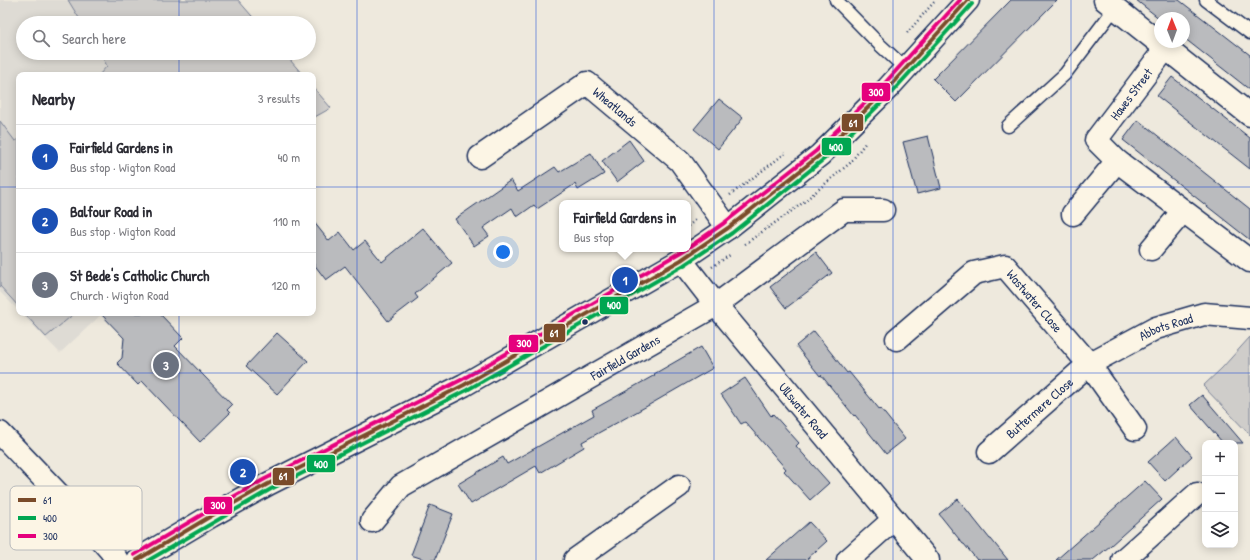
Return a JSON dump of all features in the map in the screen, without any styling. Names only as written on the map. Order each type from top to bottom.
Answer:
[{"type":"street","points":[[137,560],[268,484],[464,385],[681,260],[728,228],[820,155],[888,88],[968,0]]},
{"type":"street","points":[[1113,3],[1165,49],[1250,115]]},
{"type":"street","name":"Hawes Street","points":[[1118,161],[1096,140],[1165,49]]},
{"type":"street","name":"Wheatlands","points":[[480,157],[587,83],[680,161],[728,228]]},
{"type":"street","points":[[1073,214],[1118,161],[1250,261]]},
{"type":"street","name":"Fairfield Gardens","points":[[372,521],[401,486],[716,305],[844,210],[883,210]]},
{"type":"street","points":[[1151,249],[1183,211]]},
{"type":"street","name":"Ullswater Road","points":[[681,260],[716,305],[928,560]]},
{"type":"street","name":"Wastwater Close","points":[[897,339],[974,272],[1005,266],[1089,364]]},
{"type":"street","name":"Abbots Road","points":[[1089,364],[1156,328],[1204,314],[1250,318]]},
{"type":"street","points":[[1089,364],[1135,429]]},
{"type":"street","name":"Buttermere Close","points":[[989,452],[1089,364]]},
{"type":"street","points":[[0,433],[51,486]]},
{"type":"street","points":[[575,560],[679,486]]},
{"type":"street","points":[[1123,560],[1197,494]]},
{"type":"street","points":[[848,560],[894,519]]},
{"type":"street","points":[[110,550],[117,560]]},
{"type":"lane","points":[[836,0],[889,54],[906,69]]},
{"type":"lane","points":[[1206,0],[1250,33]]},
{"type":"lane","points":[[1008,126],[1066,74],[1113,3]]},
{"type":"path","points":[[889,54],[917,20],[937,0]]},
{"type":"path","points":[[691,224],[787,152]]},
{"type":"shaded area","points":[[0,0],[161,0],[175,16],[16,16],[16,60],[214,60],[225,72],[16,72],[16,308],[0,292]]},
{"type":"shaded area","points":[[68,0],[238,0],[252,16],[78,16]]},
{"type":"shaded area","points":[[104,60],[290,60],[300,72],[102,72],[107,66]]},
{"type":"shaded area","points":[[316,90],[331,108],[316,116]]},
{"type":"shaded area","points":[[0,121],[16,140],[16,304],[0,286]]},
{"type":"shaded area","points":[[24,316],[100,316],[60,353]]},
{"type":"shaded area","points":[[27,316],[71,316],[46,337]]},
{"type":"shaded area","points":[[1250,337],[1250,435],[1203,386],[1222,368]]},
{"type":"building","points":[[1011,0],[1057,0],[956,102],[933,79]]},
{"type":"building","points":[[1136,0],[1179,0],[1250,55],[1250,90],[1190,43],[1190,12],[1154,12],[1154,14]]},
{"type":"building","points":[[1172,77],[1250,138],[1250,169],[1157,96]]},
{"type":"building","points":[[719,99],[743,118],[718,149],[694,129]]},
{"type":"building","points":[[1138,120],[1250,209],[1250,240],[1123,140]]},
{"type":"building","points":[[928,136],[941,188],[917,194],[903,142]]},
{"type":"building","points":[[629,140],[644,161],[617,182],[602,161]]},
{"type":"building","points":[[591,153],[604,174],[578,190],[575,184],[537,209],[534,205],[517,217],[512,208],[483,228],[489,236],[474,246],[455,219],[511,180],[518,191],[555,167],[559,172]]},
{"type":"building","points":[[316,225],[329,241],[340,232],[354,250],[365,241],[382,262],[423,228],[452,263],[415,294],[418,298],[388,321],[345,266],[326,280],[316,267]]},
{"type":"building","points":[[816,252],[832,273],[786,308],[770,287]]},
{"type":"building","points":[[103,316],[162,316],[183,338],[175,346],[232,405],[227,410],[230,413],[200,442],[142,381],[138,385],[117,363],[122,358],[124,338]]},
{"type":"building","points":[[814,331],[847,373],[849,372],[905,439],[886,454],[796,346]]},
{"type":"building","points":[[277,333],[308,361],[277,394],[246,366]]},
{"type":"building","points":[[701,347],[713,368],[582,442],[584,447],[540,473],[536,466],[471,504],[458,484],[503,457],[507,464],[594,415],[592,410],[655,375],[654,374]]},
{"type":"building","points":[[745,378],[771,416],[773,414],[799,443],[796,446],[829,483],[810,500],[784,471],[786,469],[745,422],[741,424],[721,394]]},
{"type":"building","points":[[1202,395],[1243,443],[1238,443],[1238,440],[1220,440],[1190,405]]},
{"type":"building","points":[[1176,437],[1192,456],[1165,481],[1148,462]]},
{"type":"building","points":[[1145,481],[1162,499],[1110,546],[1093,560],[1056,560]]},
{"type":"building","points":[[958,499],[1008,560],[977,560],[963,544],[939,514]]},
{"type":"building","points":[[430,505],[453,514],[435,560],[426,560],[411,555]]},
{"type":"building","points":[[809,522],[827,541],[806,560],[766,560]]},
{"type":"transit line","name":"300","points":[[691,246],[724,223],[816,151],[884,84],[960,0]]},
{"type":"transit line","name":"61","points":[[137,560],[268,484],[464,385],[681,260],[728,228],[820,155],[888,88],[968,0]]},
{"type":"transit line","name":"400","points":[[149,560],[271,489],[467,390],[684,265],[732,233],[824,159],[892,92],[972,4]]},
{"type":"transit line","name":"300","points":[[134,555],[265,479],[461,380],[681,252]]},
{"type":"place","name":"Fairfield Gardens in","points":[[625,280]]},
{"type":"place","name":"St Bede's Catholic Church","points":[[166,365]]},
{"type":"place","name":"Balfour Road in","points":[[243,472]]}]
